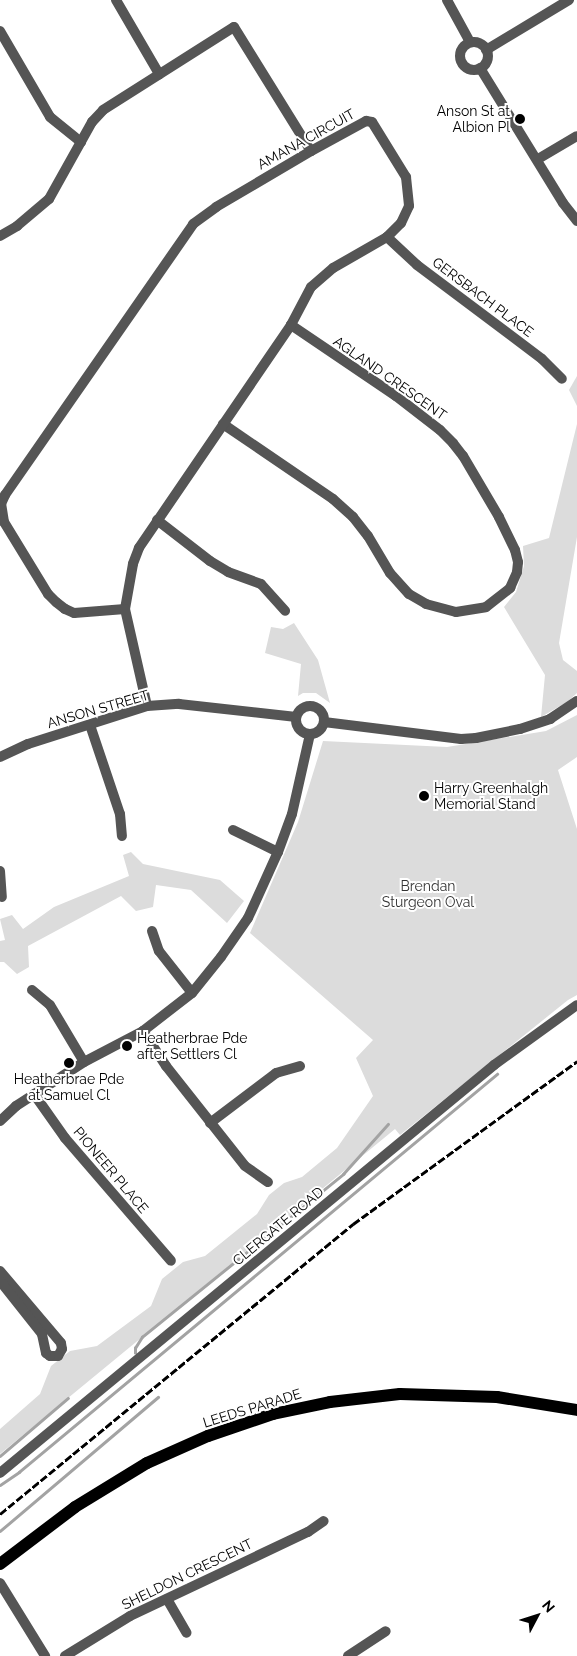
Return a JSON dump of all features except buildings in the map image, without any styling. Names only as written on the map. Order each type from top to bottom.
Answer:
[{"type":"main road","name":"LEEDS PARADE","points":[[0,1564],[75,1507],[147,1463],[208,1436],[273,1414],[330,1402],[400,1394],[497,1397],[577,1410]]},
{"type":"street","points":[[116,0],[159,74]]},
{"type":"street","points":[[447,0],[470,42]]},
{"type":"street","points":[[486,50],[569,0]]},
{"type":"street","points":[[0,236],[17,226],[49,200],[92,122],[103,110],[234,27],[311,151]]},
{"type":"street","points":[[0,31],[50,117],[81,142]]},
{"type":"street","points":[[470,42],[478,42],[486,50],[487,60],[480,68],[470,69],[462,63],[460,52],[470,42]]},
{"type":"street","points":[[480,68],[563,202],[577,221]]},
{"type":"street","name":"AMANA CIRCUIT","points":[[125,609],[74,613],[61,606],[48,594],[4,522],[1,504],[5,495],[193,224],[210,211],[311,151],[366,121],[372,122],[406,177],[409,190],[409,206],[401,223],[387,236],[321,277],[312,287],[291,325],[143,542],[133,564],[125,609],[147,706]]},
{"type":"street","points":[[538,159],[577,136]]},
{"type":"street","name":"GERSBACH PLACE","points":[[387,236],[416,265],[542,359],[562,379]]},
{"type":"street","name":"AGLAND CRESCENT","points":[[223,424],[333,499],[353,517],[368,536],[390,573],[409,594],[426,604],[456,612],[486,607],[510,588],[518,562],[515,550],[499,517],[453,443],[440,430],[396,396],[291,325]]},
{"type":"street","points":[[157,520],[210,561],[228,572],[261,584],[285,611]]},
{"type":"street","points":[[324,722],[461,739],[476,738],[520,729],[550,719],[577,701]]},
{"type":"street","name":"ANSON STREET","points":[[0,757],[28,744],[147,706],[179,704],[296,718]]},
{"type":"street","points":[[310,706],[321,711],[324,722],[319,731],[310,734],[299,729],[296,718],[300,710],[310,706]]},
{"type":"street","points":[[90,725],[120,814],[122,836]]},
{"type":"street","points":[[0,1120],[34,1094],[84,1062],[143,1031],[192,993],[248,918],[278,852],[292,814],[310,734]]},
{"type":"street","points":[[233,830],[278,852]]},
{"type":"street","points":[[0,871],[2,897]]},
{"type":"street","points":[[152,931],[160,951],[192,993]]},
{"type":"street","points":[[32,990],[50,1005],[84,1062]]},
{"type":"street","name":"CLERGATE ROAD","points":[[0,1473],[494,1065],[577,1005]]},
{"type":"street","points":[[143,1031],[166,1066],[245,1166],[268,1182]]},
{"type":"street","points":[[210,1123],[276,1074],[300,1066]]},
{"type":"street","name":"PIONEER PLACE","points":[[34,1094],[65,1138],[171,1262]]},
{"type":"street","points":[[0,1271],[61,1343],[62,1349],[58,1356],[50,1356],[46,1353],[42,1334],[0,1281]]},
{"type":"street","name":"SHELDON CRESCENT","points":[[65,1656],[130,1616],[308,1532],[324,1521]]},
{"type":"street","points":[[0,1583],[45,1656]]},
{"type":"street","points":[[167,1598],[187,1633]]},
{"type":"street","points":[[348,1656],[386,1631]]},
{"type":"green space","points":[[577,376],[577,406],[569,390]]},
{"type":"green space","points":[[577,424],[577,537],[559,643],[563,660],[577,671],[577,693],[567,702],[541,717],[545,675],[504,607],[516,592],[524,566],[523,546],[549,538]]},
{"type":"green space","points":[[294,623],[318,660],[330,703],[316,693],[303,693],[298,696],[301,664],[265,653],[271,627],[283,629]]},
{"type":"green space","name":"Brendan Sturgeon Oval","points":[[577,715],[577,757],[558,770],[577,829],[577,995],[568,1000],[400,1135],[395,1129],[0,1454],[0,1429],[40,1394],[51,1366],[70,1351],[97,1346],[151,1306],[162,1279],[183,1262],[205,1256],[257,1214],[269,1195],[284,1183],[302,1177],[337,1148],[373,1096],[356,1058],[373,1040],[250,933],[298,822],[323,741],[447,747],[546,731]]},
{"type":"green space","points":[[131,852],[143,864],[220,880],[244,901],[227,923],[191,890],[156,885],[153,907],[136,911],[121,896],[28,946],[29,967],[17,974],[4,962],[0,962],[0,941],[5,940],[0,919],[12,915],[23,929],[54,907],[129,876],[123,855]]},
{"type":"waterway","points":[[0,1485],[19,1472],[497,1074]]},
{"type":"waterway","points":[[135,1353],[135,1348],[142,1337],[343,1174],[388,1124]]},
{"type":"waterway","points":[[0,1531],[158,1397]]},
{"type":"waterway","points":[[0,1456],[68,1398]]},
{"type":"railway","points":[[0,1514],[353,1224],[577,1061]]},
{"type":"place","name":"Anson St at Albion Pl","points":[[520,119]]},
{"type":"place","name":"Harry Greenhalgh Memorial Stand","points":[[424,796]]},
{"type":"place","name":"Heatherbrae Pde after Settlers Cl","points":[[127,1046]]},
{"type":"place","name":"Heatherbrae Pde at Samuel Cl","points":[[69,1063]]}]
